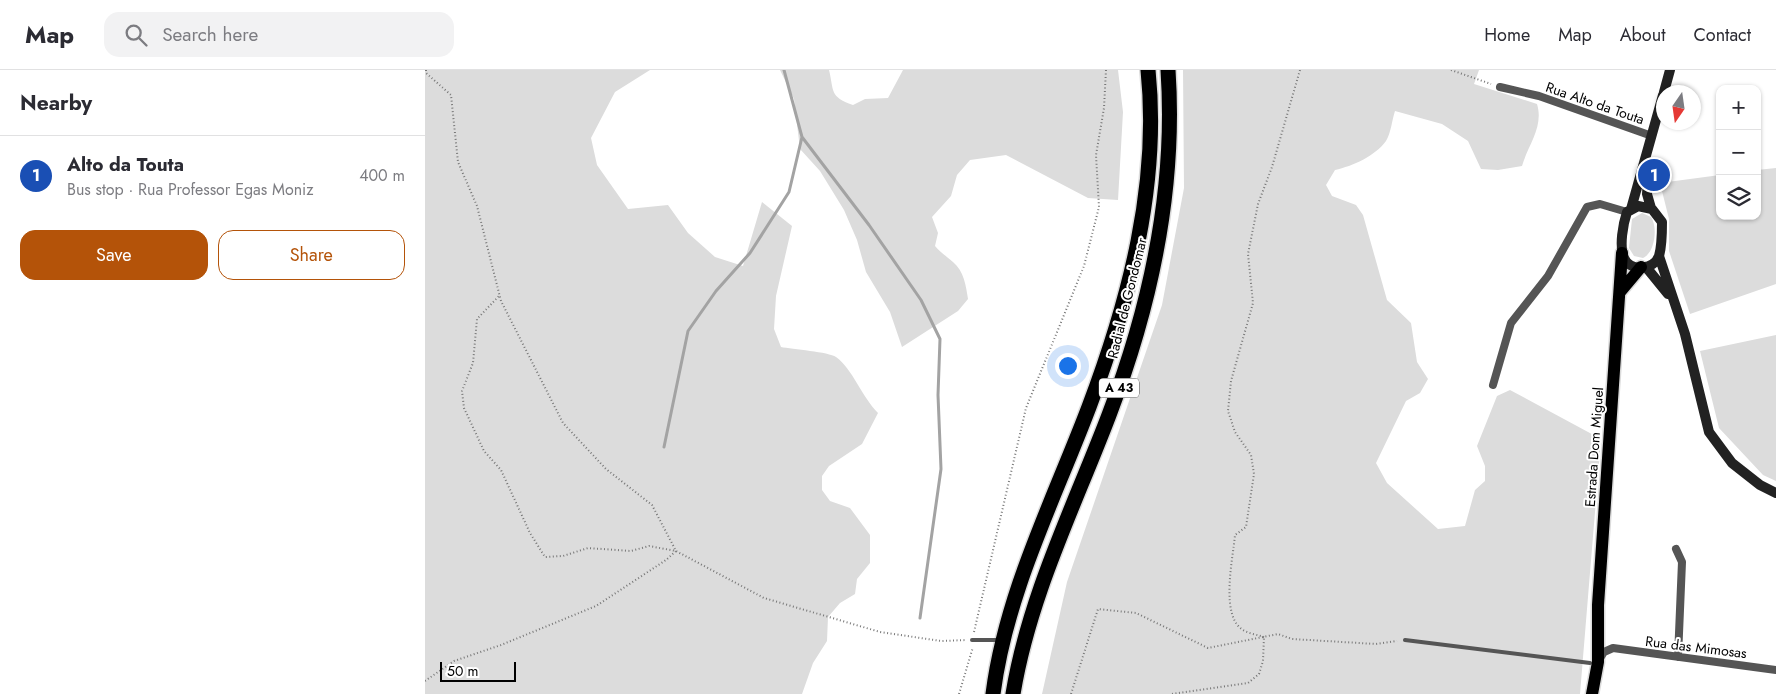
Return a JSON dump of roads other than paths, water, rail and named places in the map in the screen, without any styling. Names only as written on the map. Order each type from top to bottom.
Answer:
[{"type":"highway","name":"Radial de Gondomar","points":[[993,694],[1002,640],[1025,565],[1089,408],[1110,349],[1129,279],[1142,219],[1149,160],[1148,70]]},
{"type":"highway","name":"Radial de Gondomar","points":[[1013,694],[1023,647],[1044,575],[1123,377],[1136,339],[1156,258],[1167,174],[1169,124],[1168,70]]},
{"type":"main road","points":[[1667,85],[1671,70]]},
{"type":"main road","points":[[1656,122],[1629,211],[1624,221],[1623,253],[1625,261],[1631,266],[1644,267],[1676,305]]},
{"type":"main road","points":[[1651,208],[1647,194],[1652,136]]},
{"type":"main road","points":[[1629,211],[1645,206],[1658,214],[1662,222],[1659,256],[1676,305],[1709,432],[1732,463],[1760,485],[1776,493]]},
{"type":"main road","name":"Estrada Dom Miguel","points":[[1592,694],[1620,292],[1618,287],[1623,253]]},
{"type":"main road","points":[[1620,292],[1644,267],[1656,261],[1659,256]]},
{"type":"main road","name":"Estrada Dom Miguel","points":[[1593,663],[1599,633],[1598,605]]},
{"type":"street","name":"Rua Alto da Touta","points":[[1500,87],[1539,96],[1652,136]]},
{"type":"street","points":[[1493,385],[1511,323],[1548,276],[1587,207],[1600,204],[1629,211]]},
{"type":"street","points":[[1675,549],[1682,562],[1678,657]]},
{"type":"street","points":[[1593,663],[1604,652],[1613,648],[1599,633]]},
{"type":"street","name":"Rua das Mimosas","points":[[1613,648],[1776,670]]},
{"type":"lane","points":[[972,640],[1002,640]]},
{"type":"lane","points":[[1405,640],[1593,663]]},
{"type":"waterway","points":[[784,70],[802,137],[869,225],[921,300],[940,339],[938,395],[941,469],[920,618]]},
{"type":"waterway","points":[[664,447],[688,331],[716,291],[750,253],[789,192],[802,137]]},
{"type":"place","name":"Alto da Touta","points":[[1654,175]]}]
